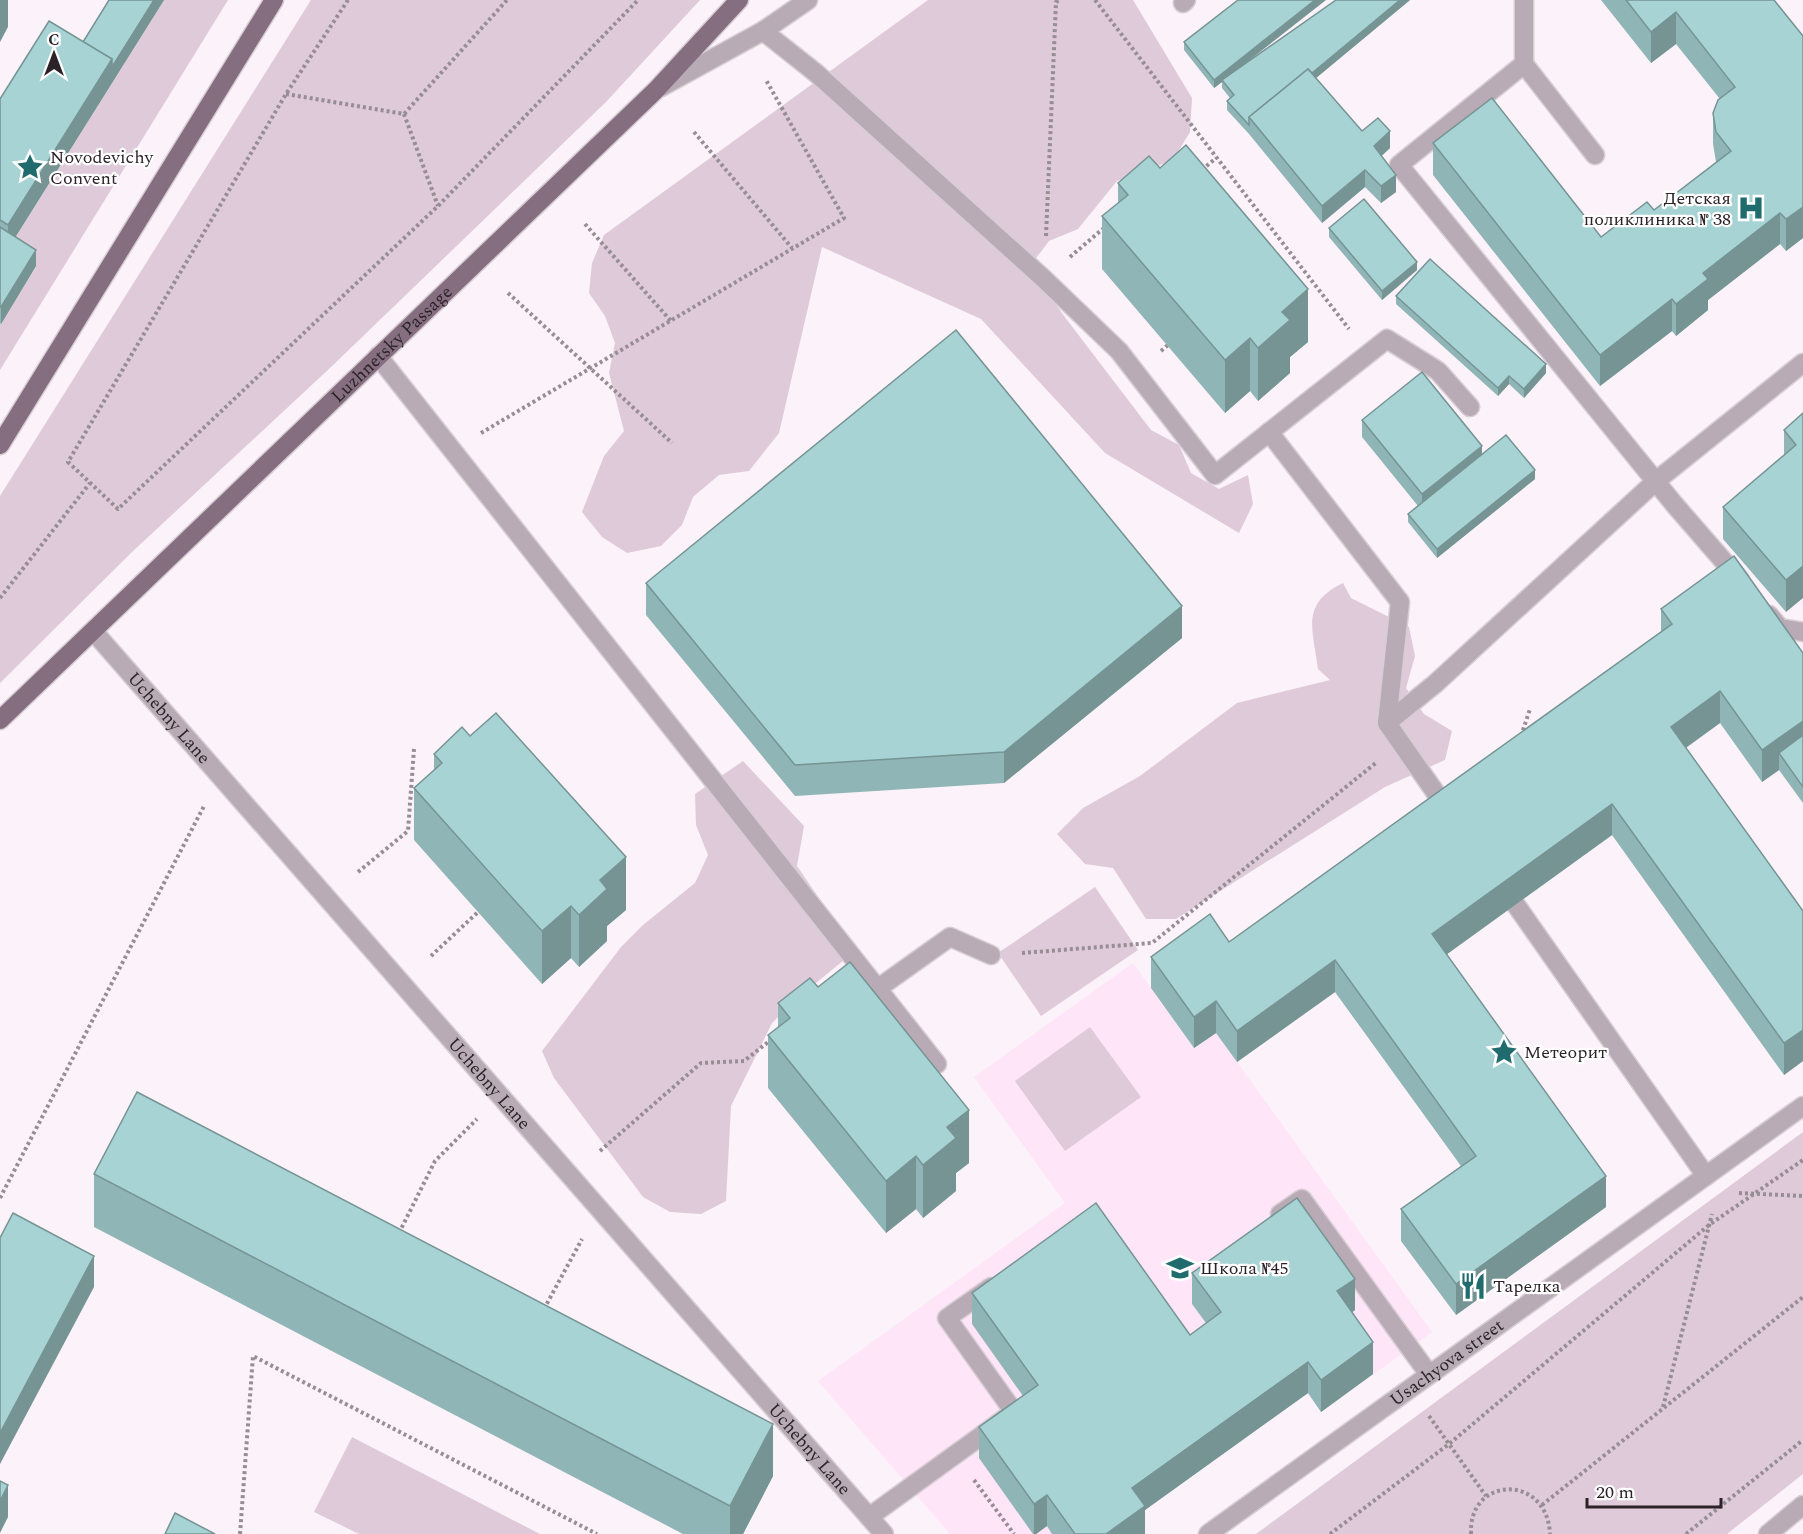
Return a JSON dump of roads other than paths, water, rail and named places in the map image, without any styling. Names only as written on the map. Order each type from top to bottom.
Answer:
[{"type":"main road","points":[[0,445],[274,0]]},
{"type":"main road","points":[[656,90],[739,0]]},
{"type":"main road","name":"Luzhnetsky Passage","points":[[0,720],[656,90]]},
{"type":"street","name":"Luzhnetsky Passage","points":[[656,90],[763,31],[808,0]]},
{"type":"street","points":[[1524,0],[1524,64],[1595,155]]},
{"type":"street","points":[[763,31],[816,73],[1044,279],[1119,351],[1215,475],[1387,339],[1438,371],[1470,407]]},
{"type":"street","points":[[1524,64],[1399,165],[1656,481],[1780,628],[1803,632]]},
{"type":"street","points":[[378,356],[937,1064]]},
{"type":"street","points":[[1387,723],[1436,683],[1656,481],[1803,363]]},
{"type":"street","points":[[1269,432],[1400,602],[1387,723],[1451,814]]},
{"type":"street","name":"Uchebny Lane","points":[[94,632],[884,1534]]},
{"type":"street","points":[[1515,905],[1706,1176]]},
{"type":"street","points":[[877,989],[950,937],[991,955]]},
{"type":"street","name":"Usachyova street","points":[[1208,1534],[1803,1106]]},
{"type":"street","points":[[1264,1226],[1302,1199],[1428,1374]]},
{"type":"street","points":[[869,1517],[1014,1412],[947,1318],[1004,1277]]},
{"type":"street","points":[[1768,1534],[1803,1505]]},
{"type":"place","name":"Novodevichy Convent","points":[[30,167]]},
{"type":"place","name":"Детская поликлиника № 38","points":[[1751,208]]},
{"type":"place","name":"Метеорит","points":[[1504,1052]]},
{"type":"place","name":"Школа №45","points":[[1180,1268]]},
{"type":"place","name":"Тарелка","points":[[1473,1286]]}]
